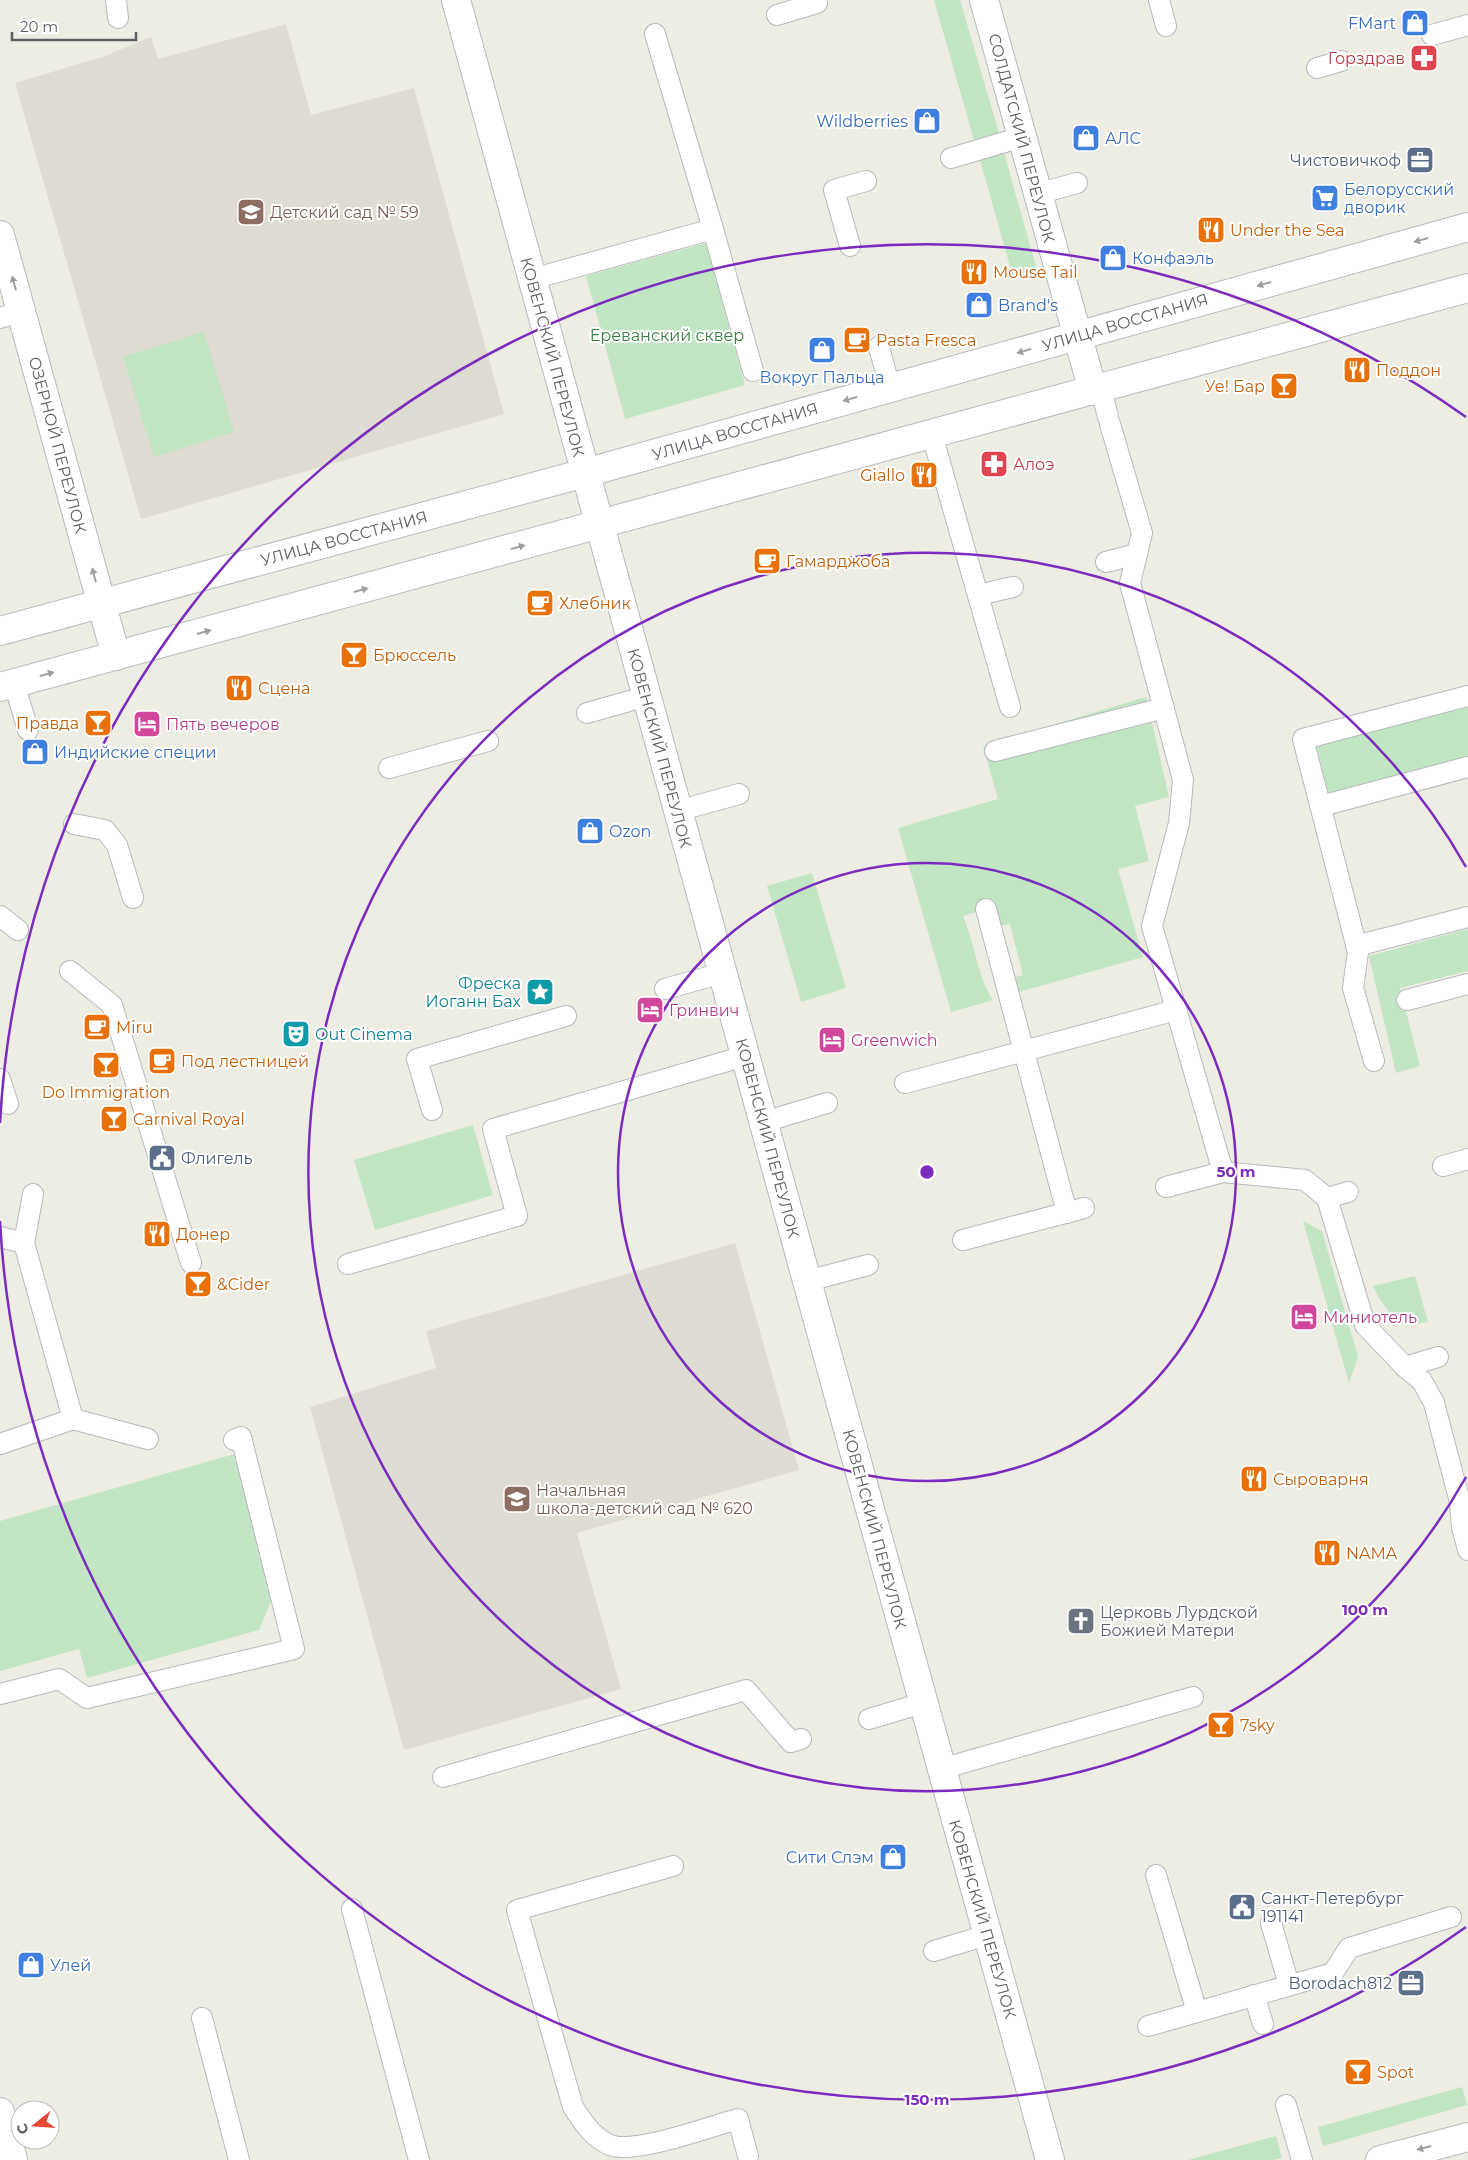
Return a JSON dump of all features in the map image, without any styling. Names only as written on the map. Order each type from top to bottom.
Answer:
[{"type":"street","name":"КОВЕНСКИЙ ПЕРЕУЛОК","points":[[456,0],[599,526],[1050,2160]]},
{"type":"street","name":"СОЛДАТСКИЙ ПЕРЕУЛОК","points":[[984,0],[1077,336],[1096,390]]},
{"type":"street","name":"УЛИЦА ВОССТАНИЯ","points":[[0,631],[585,473],[1468,227]]},
{"type":"street","name":"ОЗЕРНОЙ ПЕРЕУЛОК","points":[[0,234],[11,315],[102,603],[116,656]]},
{"type":"street","points":[[7,685],[599,526],[1468,288]]},
{"type":"street","points":[[0,2112],[13,2160]]},
{"type":"street","points":[[1381,2160],[1468,2136]]},
{"type":"lane","points":[[1159,0],[1166,26]]},
{"type":"lane","points":[[776,15],[817,3]]},
{"type":"lane","points":[[1432,35],[1468,25]]},
{"type":"lane","points":[[655,34],[753,371]]},
{"type":"lane","points":[[1317,68],[1341,61]]},
{"type":"lane","points":[[951,158],[1022,137]]},
{"type":"lane","points":[[850,246],[834,190],[866,182]]},
{"type":"lane","points":[[1037,194],[1077,183]]},
{"type":"lane","points":[[532,279],[713,229]]},
{"type":"lane","points":[[879,347],[890,388]]},
{"type":"lane","points":[[1096,390],[1109,420],[1142,533],[1130,583],[1184,780],[1179,823],[1152,926],[1223,1172]]},
{"type":"lane","points":[[932,434],[1010,707]]},
{"type":"lane","points":[[1106,562],[1137,554]]},
{"type":"lane","points":[[978,595],[1013,587]]},
{"type":"lane","points":[[7,685],[28,730]]},
{"type":"lane","points":[[588,713],[647,696]]},
{"type":"lane","points":[[1374,1060],[1353,988],[1358,952],[1303,740],[1468,696]]},
{"type":"lane","points":[[995,751],[1164,708]]},
{"type":"lane","points":[[389,768],[488,740]]},
{"type":"lane","points":[[1320,806],[1468,767]]},
{"type":"lane","points":[[678,811],[739,794]]},
{"type":"lane","points":[[74,824],[105,830],[117,845],[133,898]]},
{"type":"lane","points":[[963,1240],[1075,1210],[1024,1052],[986,909]]},
{"type":"lane","points":[[0,916],[18,930]]},
{"type":"lane","points":[[1356,946],[1468,917]]},
{"type":"lane","points":[[70,971],[112,1005],[191,1263]]},
{"type":"lane","points":[[665,989],[722,973]]},
{"type":"lane","points":[[1407,1000],[1468,984]]},
{"type":"lane","points":[[905,1083],[1176,1010]]},
{"type":"lane","points":[[432,1110],[417,1059],[566,1016]]},
{"type":"lane","points":[[348,1264],[517,1216],[493,1129],[745,1056]]},
{"type":"lane","points":[[4,1076],[8,1104]]},
{"type":"lane","points":[[764,1122],[827,1104]]},
{"type":"lane","points":[[1443,1166],[1468,1159]]},
{"type":"lane","points":[[1166,1187],[1223,1172],[1305,1180],[1327,1198],[1365,1326],[1405,1367],[1422,1381],[1434,1403],[1464,1502],[1462,1527],[1468,1550]]},
{"type":"lane","points":[[1327,1198],[1348,1192]]},
{"type":"lane","points":[[33,1194],[24,1243],[73,1419]]},
{"type":"lane","points":[[0,1237],[24,1243]]},
{"type":"lane","points":[[807,1281],[868,1265]]},
{"type":"lane","points":[[1405,1367],[1438,1357]]},
{"type":"lane","points":[[0,1444],[73,1419],[148,1439]]},
{"type":"lane","points":[[0,1694],[59,1679],[87,1698],[294,1649],[242,1438],[234,1440]]},
{"type":"lane","points":[[443,1777],[746,1690],[791,1742],[801,1739]]},
{"type":"lane","points":[[941,1768],[1193,1697]]},
{"type":"lane","points":[[868,1720],[924,1703]]},
{"type":"lane","points":[[673,1866],[516,1910],[573,2107],[589,2131],[612,2145],[638,2147],[738,2119],[748,2156]]},
{"type":"lane","points":[[1156,1875],[1197,2012]]},
{"type":"lane","points":[[352,1909],[419,2160]]},
{"type":"lane","points":[[1148,2026],[1333,1972],[1349,1948],[1451,1917]]},
{"type":"lane","points":[[1271,1923],[1289,1985]]},
{"type":"lane","points":[[934,1951],[987,1935]]},
{"type":"lane","points":[[1254,1995],[1263,2024]]},
{"type":"lane","points":[[202,2018],[239,2160]]},
{"type":"lane","points":[[1286,2105],[1302,2160]]},
{"type":"shaded area","name":"Детский сад № 59","points":[[286,24],[311,115],[414,88],[504,414],[141,519],[15,83],[102,57],[151,37],[158,59]]},
{"type":"shaded area","name":"Начальная школа-детский сад № 620","points":[[735,1243],[799,1470],[577,1533],[621,1689],[404,1750],[310,1407],[436,1368],[426,1331]]},
{"type":"green space","points":[[934,0],[960,0],[999,133],[974,140]]},
{"type":"green space","points":[[1004,153],[1037,270],[1013,277],[980,160]]},
{"type":"green space","name":"Ереванский сквер","points":[[706,243],[745,385],[625,419],[586,276]]},
{"type":"green space","points":[[204,332],[234,432],[154,457],[123,357]]},
{"type":"green space","points":[[1146,697],[1169,797],[1135,806],[1149,861],[1118,869],[1143,957],[1019,992],[1013,978],[1023,975],[1010,924],[1000,926],[993,907],[963,916],[983,981],[993,1000],[951,1012],[898,828],[998,799],[983,746]]},
{"type":"green space","points":[[1468,707],[1468,758],[1328,793],[1316,745]]},
{"type":"green space","points":[[812,873],[846,988],[801,1002],[767,886]]},
{"type":"green space","points":[[1468,929],[1468,971],[1400,988],[1420,1066],[1396,1073],[1369,956]]},
{"type":"green space","points":[[473,1125],[493,1195],[375,1230],[354,1160]]},
{"type":"green space","points":[[1303,1221],[1322,1231],[1358,1357],[1349,1383]]},
{"type":"green space","points":[[1415,1276],[1428,1322],[1412,1324],[1405,1323],[1393,1315],[1383,1304],[1373,1286]]},
{"type":"green space","points":[[238,1453],[274,1594],[259,1630],[87,1678],[79,1649],[0,1671],[0,1521]]},
{"type":"green space","points":[[1462,2087],[1467,2105],[1323,2146],[1318,2127]]},
{"type":"green space","points":[[1276,2136],[1282,2158],[1273,2160],[1188,2160]]},
{"type":"place","name":"FMart","points":[[1415,23]]},
{"type":"place","name":"Горздрав","points":[[1424,58]]},
{"type":"place","name":"Wildberries","points":[[927,121]]},
{"type":"place","name":"АЛС","points":[[1086,138]]},
{"type":"place","name":"Чистовичкоф","points":[[1420,160]]},
{"type":"place","name":"Белорусский дворик","points":[[1325,198]]},
{"type":"place","name":"Детский сад № 59","points":[[251,212]]},
{"type":"place","name":"Under the Sea","points":[[1211,230]]},
{"type":"place","name":"Конфаэль","points":[[1113,258]]},
{"type":"place","name":"Mouse Tail","points":[[974,272]]},
{"type":"place","name":"Brand's","points":[[979,305]]},
{"type":"place","name":"Pasta Fresca","points":[[857,340]]},
{"type":"place","name":"Вокруг Пальца","points":[[822,350]]},
{"type":"place","name":"Поддон","points":[[1357,370]]},
{"type":"place","name":"Уе! Бар","points":[[1284,386]]},
{"type":"place","name":"Алоэ","points":[[994,464]]},
{"type":"place","name":"Giallo","points":[[924,475]]},
{"type":"place","name":"Гамарджоба","points":[[767,561]]},
{"type":"place","name":"Хлебник","points":[[540,603]]},
{"type":"place","name":"Брюссель","points":[[354,655]]},
{"type":"place","name":"Сцена","points":[[239,688]]},
{"type":"place","name":"Правда","points":[[98,723]]},
{"type":"place","name":"Пять вечеров","points":[[147,724]]},
{"type":"place","name":"Индийские специи","points":[[35,752]]},
{"type":"place","name":"Ozon","points":[[590,831]]},
{"type":"place","name":"Фреска Иоганн Бах","points":[[540,992]]},
{"type":"place","name":"Гринвич","points":[[650,1010]]},
{"type":"place","name":"Miru","points":[[97,1027]]},
{"type":"place","name":"Out Cinema","points":[[296,1034]]},
{"type":"place","name":"Greenwich","points":[[832,1040]]},
{"type":"place","name":"Под лестницей","points":[[162,1061]]},
{"type":"place","name":"Do Immigration","points":[[106,1065]]},
{"type":"place","name":"Carnival Royal","points":[[114,1119]]},
{"type":"place","name":"Флигель","points":[[162,1158]]},
{"type":"place","name":"Донер","points":[[157,1234]]},
{"type":"place","name":"&Cider","points":[[198,1284]]},
{"type":"place","name":"Миниотель","points":[[1304,1317]]},
{"type":"place","name":"Сыроварня","points":[[1254,1479]]},
{"type":"place","name":"Начальная школа-детский сад № 620","points":[[517,1499]]},
{"type":"place","name":"NAMA","points":[[1327,1553]]},
{"type":"place","name":"Церковь Лурдской Божией Матери","points":[[1081,1621]]},
{"type":"place","name":"7sky","points":[[1221,1725]]},
{"type":"place","name":"Сити Слэм","points":[[893,1857]]},
{"type":"place","name":"Санкт-Петербург 191141","points":[[1242,1907]]},
{"type":"place","name":"Улей","points":[[31,1965]]},
{"type":"place","name":"Borodach812","points":[[1411,1983]]},
{"type":"place","name":"Spot","points":[[1358,2072]]}]
